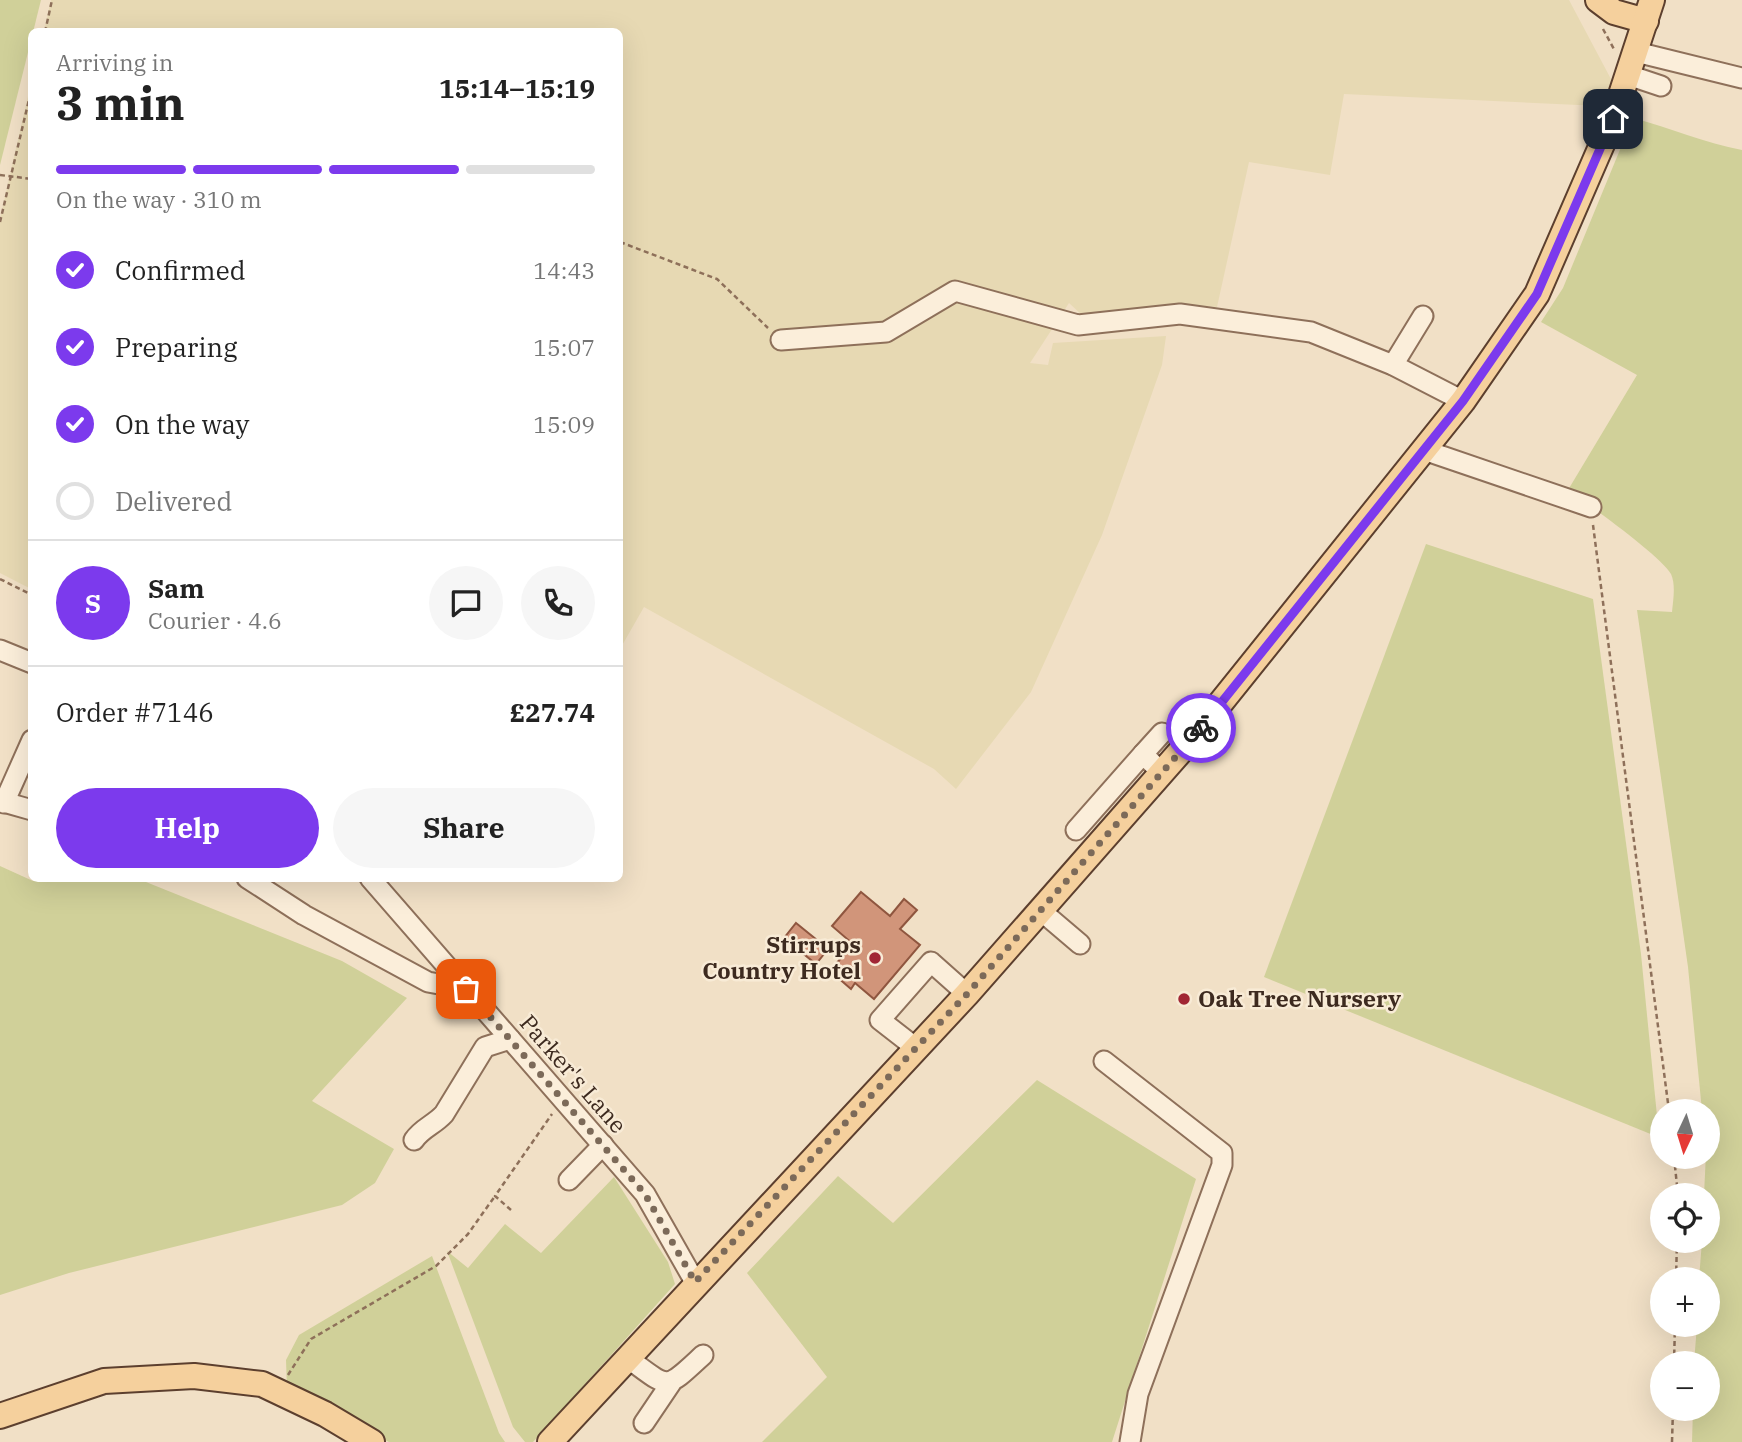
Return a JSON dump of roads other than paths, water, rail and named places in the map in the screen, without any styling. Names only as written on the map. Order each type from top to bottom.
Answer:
[{"type":"main road","points":[[550,1442],[629,1359],[695,1282],[967,994],[1194,737],[1463,401],[1537,294],[1613,119],[1649,11],[1599,11]]},
{"type":"main road","points":[[0,1416],[104,1381],[194,1376],[262,1384],[372,1442]]},
{"type":"street","points":[[1636,52],[1742,78]]},
{"type":"street","points":[[1628,75],[1661,86]]},
{"type":"street","points":[[780,340],[886,332],[955,292],[1077,325],[1181,314],[1311,332],[1393,365],[1463,401]]},
{"type":"street","points":[[1393,365],[1423,316]]},
{"type":"street","points":[[1424,450],[1591,508]]},
{"type":"street","points":[[0,650],[28,661]]},
{"type":"street","points":[[1076,830],[1162,733]]},
{"type":"street","points":[[28,748],[2,802],[28,809]]},
{"type":"street","points":[[1143,754],[1161,772]]},
{"type":"street","points":[[253,882],[304,915],[428,982],[466,989]]},
{"type":"street","name":"Parker's Lane","points":[[373,882],[645,1194],[695,1282]]},
{"type":"street","points":[[1040,910],[1080,944]]},
{"type":"street","points":[[916,1048],[880,1020],[931,962],[967,994]]},
{"type":"street","points":[[414,1140],[421,1129],[436,1122],[443,1114],[485,1046],[510,1039]]},
{"type":"street","points":[[1104,1061],[1222,1153],[1222,1165],[1138,1394],[1130,1442]]},
{"type":"street","points":[[569,1180],[603,1145]]},
{"type":"street","points":[[644,1423],[671,1383],[703,1355]]},
{"type":"street","points":[[629,1359],[663,1384],[671,1383]]},
{"type":"place","name":"Stirrups Country Hotel","points":[[875,958]]},
{"type":"place","name":"Oak Tree Nursery","points":[[1184,999]]}]
